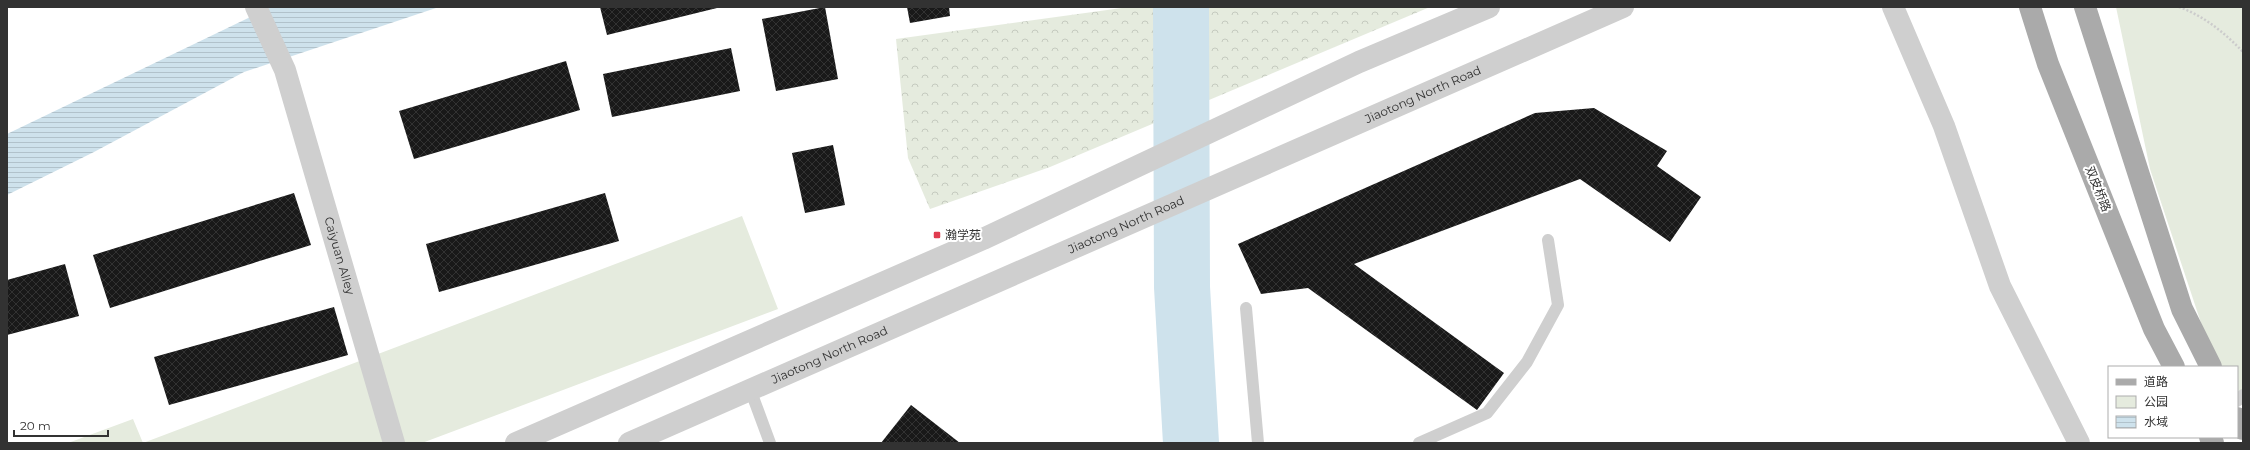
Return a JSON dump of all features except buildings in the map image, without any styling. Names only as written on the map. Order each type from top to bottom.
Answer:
[{"type":"main road","name":"双皮桥路","points":[[2030,7],[2051,71],[2154,329],[2173,366]]},
{"type":"main road","points":[[2085,7],[2182,309],[2210,366]]},
{"type":"main road","points":[[2238,420],[2243,429]]},
{"type":"street","name":"Caiyuan Alley","points":[[256,7],[284,70],[394,443]]},
{"type":"street","points":[[516,443],[983,239],[1359,62],[1489,7]]},
{"type":"street","name":"Jiaotong North Road","points":[[629,443],[1623,7]]},
{"type":"street","points":[[1892,7],[1944,126],[2000,286],[2079,443]]},
{"type":"lane","points":[[1420,443],[1487,413],[1527,362],[1558,305],[1548,240]]},
{"type":"lane","points":[[1246,308],[1258,443]]},
{"type":"lane","points":[[750,389],[770,443]]},
{"type":"path","points":[[2179,7],[2187,10],[2225,33],[2243,52]]},
{"type":"green space","points":[[1129,7],[1430,7],[1050,167],[930,209],[908,158],[896,39]]},
{"type":"green space","points":[[2116,7],[2243,7],[2243,403],[2238,394],[2238,366],[2221,366],[2207,341],[2150,169]]},
{"type":"green space","points":[[742,216],[778,309],[422,443],[143,443]]},
{"type":"green space","points":[[133,419],[143,443],[68,443]]},
{"type":"water","points":[[271,7],[439,7],[244,72],[94,152],[7,195],[7,134]]},
{"type":"waterway","points":[[1181,7],[1182,287],[1191,443]]},
{"type":"place","name":"瀚学苑","points":[[937,235]]}]
